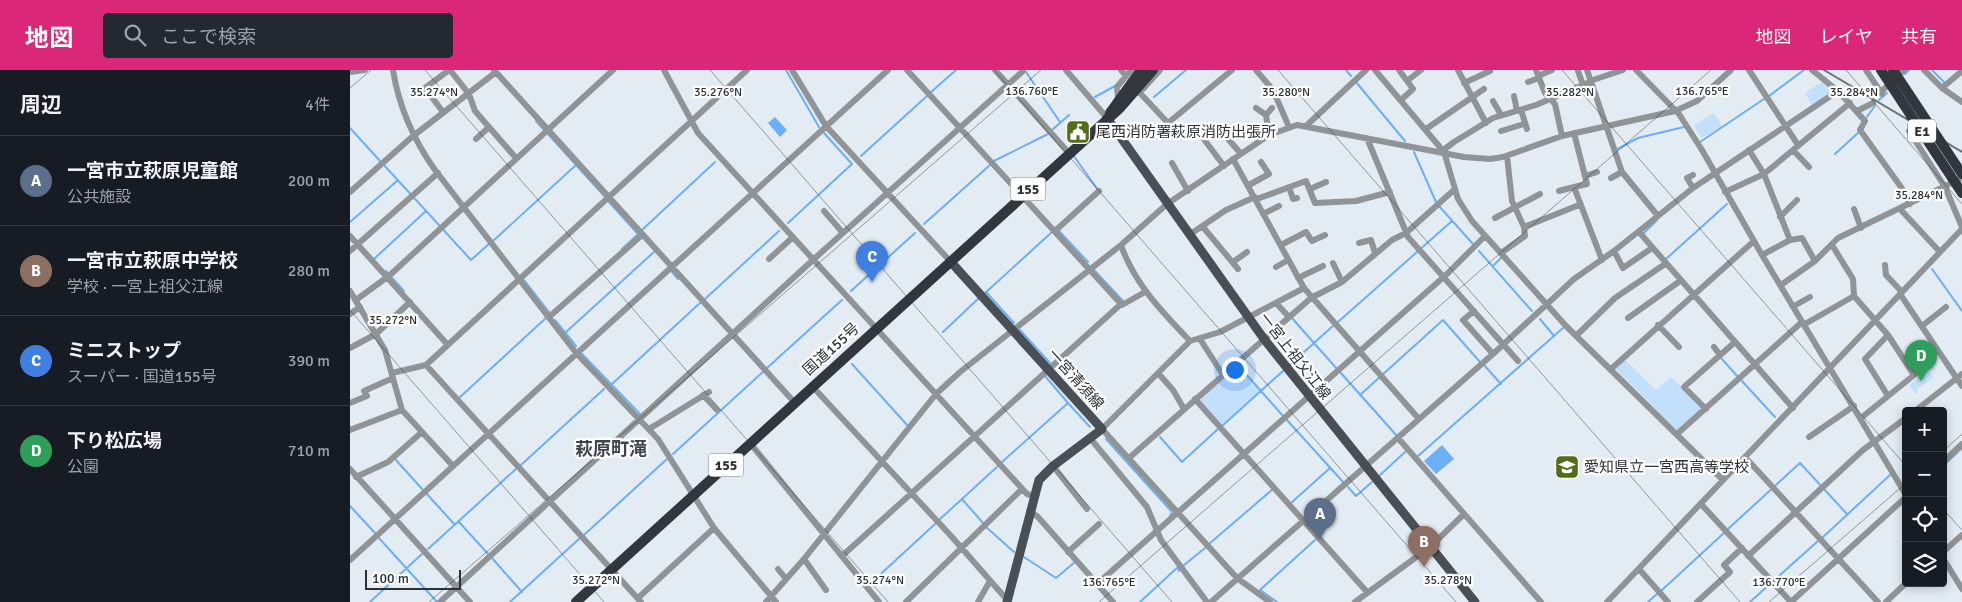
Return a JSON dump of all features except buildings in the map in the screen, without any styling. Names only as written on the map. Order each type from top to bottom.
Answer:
[{"type":"highway","name":"国道155号","points":[[1107,118],[1118,98],[1141,70]]},
{"type":"highway","name":"国道155号","points":[[576,602],[1107,118],[1134,92],[1153,70]]},
{"type":"highway","name":"E1","points":[[1881,70],[1962,193]]},
{"type":"highway","name":"E1","points":[[1893,70],[1962,174]]},
{"type":"main road","name":"一宮上祖父江線","points":[[1107,118],[1264,340],[1475,602]]},
{"type":"main road","name":"一宮清須線","points":[[950,261],[1102,429],[1053,466],[1039,480],[1008,602]]},
{"type":"street","points":[[350,72],[365,70]]},
{"type":"street","points":[[393,70],[404,115],[413,136],[438,173],[577,354],[649,429],[714,528],[776,602]]},
{"type":"street","points":[[444,112],[426,88],[450,70],[468,94],[476,111],[516,158]]},
{"type":"street","points":[[356,300],[387,277],[613,70]]},
{"type":"street","points":[[664,70],[691,122],[753,193],[1022,489],[1027,494],[1034,496]]},
{"type":"street","points":[[350,403],[367,396],[364,391],[392,376],[426,365],[609,199],[747,70]]},
{"type":"street","points":[[792,70],[826,126],[950,261]]},
{"type":"street","points":[[350,560],[888,70]]},
{"type":"street","points":[[907,70],[1121,304]]},
{"type":"street","points":[[995,70],[1068,152]]},
{"type":"street","points":[[1066,70],[1107,118]]},
{"type":"street","points":[[1121,70],[1126,76]]},
{"type":"street","points":[[1118,98],[1117,87],[1131,70]]},
{"type":"street","points":[[1134,92],[1144,89],[1160,70]]},
{"type":"street","points":[[1134,92],[1140,92],[1168,123],[1232,70]]},
{"type":"street","points":[[1256,70],[1273,90],[1289,126]]},
{"type":"street","points":[[1306,126],[1366,70]]},
{"type":"street","points":[[1375,70],[1444,152],[1455,189],[1463,206],[1486,236],[1547,305],[1723,480]]},
{"type":"street","points":[[1398,70],[1413,89],[1401,100]]},
{"type":"street","points":[[1407,81],[1421,70]]},
{"type":"street","points":[[1458,70],[1486,123]]},
{"type":"street","points":[[1528,82],[1538,75],[1552,70]]},
{"type":"street","points":[[1586,70],[1604,126],[1622,172],[1658,216]]},
{"type":"street","points":[[1444,152],[1454,142],[1501,115],[1519,110],[1623,70]]},
{"type":"street","points":[[1636,70],[1675,111],[1715,173],[1902,489]]},
{"type":"street","points":[[766,602],[804,559],[936,394],[1012,330],[1121,245],[1167,204],[1269,135],[1289,126],[1306,126],[1464,157],[1490,159],[1507,156],[1562,136],[1675,111],[1697,101],[1731,70]]},
{"type":"street","points":[[1749,70],[1809,167]]},
{"type":"street","points":[[1812,70],[1838,91],[1865,121],[1860,130],[1901,187],[1910,204]]},
{"type":"street","points":[[1866,70],[1882,94],[1882,90],[1904,70]]},
{"type":"street","points":[[1924,70],[1942,88],[1962,102]]},
{"type":"street","points":[[350,192],[413,136],[495,71],[795,403]]},
{"type":"street","points":[[1464,84],[1490,71]]},
{"type":"street","points":[[1578,71],[1583,85]]},
{"type":"street","points":[[1942,88],[1962,71]]},
{"type":"street","points":[[440,602],[959,127],[1023,72]]},
{"type":"street","points":[[1538,75],[1544,92],[1555,104],[1562,136]]},
{"type":"street","points":[[1426,129],[1471,96],[1484,89]]},
{"type":"street","points":[[1211,602],[1493,354],[1574,279],[1614,251],[1715,173],[1838,91]]},
{"type":"street","points":[[1501,131],[1526,126],[1514,96]]},
{"type":"street","points":[[1493,100],[1501,115]]},
{"type":"street","points":[[1725,192],[1764,174],[1850,103]]},
{"type":"street","points":[[1858,112],[1873,103]]},
{"type":"street","points":[[1256,108],[1266,116],[1269,135]]},
{"type":"street","points":[[1266,116],[1272,108]]},
{"type":"street","points":[[1217,126],[1241,154]]},
{"type":"street","points":[[476,139],[489,127]]},
{"type":"street","points":[[1607,602],[1831,369],[1962,228],[1945,187],[1909,131]]},
{"type":"street","points":[[1559,191],[1587,184],[1574,133]]},
{"type":"street","points":[[1203,138],[1224,166]]},
{"type":"street","points":[[1367,138],[1406,233],[1518,361]]},
{"type":"street","points":[[1749,150],[1764,174],[1790,240]]},
{"type":"street","points":[[1502,253],[1525,236],[1524,227],[1514,207],[1509,189],[1507,156]]},
{"type":"street","points":[[1233,159],[1249,185],[1298,278],[1311,298],[1419,419]]},
{"type":"street","points":[[1249,185],[1268,174],[1261,162]]},
{"type":"street","points":[[1172,163],[1188,191]]},
{"type":"street","points":[[1585,176],[1597,172]]},
{"type":"street","points":[[1611,178],[1622,172]]},
{"type":"street","points":[[350,251],[438,173]]},
{"type":"street","points":[[1693,175],[1688,178],[1694,188]]},
{"type":"street","points":[[1781,284],[1815,261],[1838,238],[1900,210],[1962,178]]},
{"type":"street","points":[[1189,235],[1226,210],[1306,181],[1315,203],[1326,204],[1356,201],[1390,192]]},
{"type":"street","points":[[1310,189],[1326,182]]},
{"type":"street","points":[[1288,187],[1293,199],[1297,198]]},
{"type":"street","points":[[1574,187],[1579,205],[1602,260]]},
{"type":"street","points":[[1129,458],[1311,298],[1342,282],[1375,252],[1406,233],[1455,189]]},
{"type":"street","points":[[1054,231],[1099,191]]},
{"type":"street","points":[[1495,218],[1540,194]]},
{"type":"street","points":[[1780,217],[1797,200]]},
{"type":"street","points":[[1524,227],[1579,205]]},
{"type":"street","points":[[1263,214],[1279,206]]},
{"type":"street","points":[[1854,209],[1861,228]]},
{"type":"street","points":[[1900,210],[1940,252]]},
{"type":"street","points":[[824,211],[843,233]]},
{"type":"street","points":[[1203,227],[1238,269]]},
{"type":"street","points":[[1281,245],[1306,232],[1312,241],[1325,235]]},
{"type":"street","points":[[1639,232],[1793,408]]},
{"type":"street","points":[[549,317],[642,235]]},
{"type":"street","points":[[350,236],[447,344]]},
{"type":"street","points":[[769,259],[793,236]]},
{"type":"street","points":[[1097,584],[1443,277],[1486,236]]},
{"type":"street","points":[[1762,255],[1790,240],[1802,238],[1815,261]]},
{"type":"street","points":[[1359,243],[1371,240],[1375,252]]},
{"type":"street","points":[[1611,369],[1754,241]]},
{"type":"street","points":[[1121,245],[1132,272],[1145,292],[1190,341]]},
{"type":"street","points":[[1832,245],[1853,279],[1854,296],[1888,335],[1914,375],[1861,418]]},
{"type":"street","points":[[1614,251],[1623,268],[1652,248]]},
{"type":"street","points":[[1233,262],[1247,252]]},
{"type":"street","points":[[1276,266],[1288,260]]},
{"type":"street","points":[[1333,263],[1342,282]]},
{"type":"street","points":[[1577,335],[1615,298],[1666,264]]},
{"type":"street","points":[[1885,265],[1886,275],[1901,293],[1922,326],[1959,376],[1962,386]]},
{"type":"street","points":[[1298,278],[1322,266]]},
{"type":"street","points":[[1628,318],[1680,281]]},
{"type":"street","points":[[1270,602],[1237,578],[1102,429],[1190,341],[1220,332],[1247,317],[1277,304],[1304,288]]},
{"type":"street","points":[[350,291],[385,350],[402,410],[453,466]]},
{"type":"street","points":[[842,556],[1121,304],[1145,292]]},
{"type":"street","points":[[1677,434],[1803,323],[1854,296]]},
{"type":"street","points":[[1794,306],[1810,297]]},
{"type":"street","points":[[350,348],[376,334],[410,302]]},
{"type":"street","points":[[1277,304],[1289,318]]},
{"type":"street","points":[[350,314],[360,307]]},
{"type":"street","points":[[1922,326],[1946,307]]},
{"type":"street","points":[[1474,311],[1463,320],[1493,354]]},
{"type":"street","points":[[1658,325],[1679,347]]},
{"type":"street","points":[[1888,335],[1866,359],[1888,396]]},
{"type":"street","points":[[1200,339],[1223,375]]},
{"type":"street","points":[[1706,409],[1684,387],[1735,342]]},
{"type":"street","points":[[1714,347],[1720,355]]},
{"type":"street","points":[[426,365],[640,600],[714,528]]},
{"type":"street","points":[[1158,373],[1173,390],[1184,409]]},
{"type":"street","points":[[1920,407],[1959,376]]},
{"type":"street","points":[[812,386],[1008,602]]},
{"type":"street","points":[[649,429],[706,393],[717,410]]},
{"type":"street","points":[[1195,399],[1367,592]]},
{"type":"street","points":[[1809,437],[1854,406]]},
{"type":"street","points":[[350,430],[402,410]]},
{"type":"street","points":[[1748,556],[1875,442],[1902,421]]},
{"type":"street","points":[[356,477],[388,462],[422,432]]},
{"type":"street","points":[[1090,438],[1147,506],[1156,531],[1206,602]]},
{"type":"street","points":[[1398,438],[1541,602]]},
{"type":"street","points":[[750,443],[878,601]]},
{"type":"street","points":[[1947,458],[1962,444]]},
{"type":"street","points":[[1745,457],[1878,602]]},
{"type":"street","points":[[1053,466],[1087,509]]},
{"type":"street","points":[[350,469],[470,602]]},
{"type":"street","points":[[906,602],[1022,489]]},
{"type":"street","points":[[1700,504],[1791,602],[1905,497]]},
{"type":"street","points":[[1030,510],[1113,602]]},
{"type":"street","points":[[1355,602],[1430,547],[1464,514]]},
{"type":"street","points":[[1068,552],[1099,524]]},
{"type":"street","points":[[1947,548],[1962,535]]},
{"type":"street","points":[[1697,602],[1730,572],[1724,565],[1742,548]]},
{"type":"street","points":[[804,559],[826,590]]},
{"type":"street","points":[[1947,565],[1962,589]]},
{"type":"street","points":[[778,569],[786,579]]},
{"type":"street","points":[[1639,569],[1668,602]]},
{"type":"street","points":[[978,602],[990,581]]},
{"type":"street","points":[[1886,602],[1902,587]]},
{"type":"shaded area","points":[[1823,81],[1834,90],[1812,105],[1805,93]]},
{"type":"shaded area","points":[[1714,113],[1722,126],[1701,138],[1694,125]]},
{"type":"shaded area","name":"愛知県立一宮西高等学校","points":[[1625,360],[1656,390],[1671,377],[1703,408],[1677,430],[1616,369]]},
{"type":"shaded area","points":[[1238,366],[1260,391],[1221,425],[1201,402],[1201,398]]},
{"type":"shaded area","points":[[1928,370],[1934,377],[1917,389],[1918,392],[1916,394],[1909,385]]},
{"type":"water","points":[[775,117],[787,130],[780,137],[768,123]]},
{"type":"water","points":[[1442,445],[1454,459],[1436,474],[1424,461]]},
{"type":"waterway","points":[[786,70],[819,127]]},
{"type":"waterway","points":[[930,93],[956,70]]},
{"type":"waterway","points":[[1154,97],[1186,70]]},
{"type":"waterway","points":[[1346,70],[1351,76]]},
{"type":"waterway","points":[[1769,96],[1804,70]]},
{"type":"waterway","points":[[1905,74],[1909,70]]},
{"type":"waterway","points":[[1932,70],[1944,82]]},
{"type":"waterway","points":[[1026,72],[1060,122]]},
{"type":"waterway","points":[[1356,82],[1405,141]]},
{"type":"waterway","points":[[1095,97],[1115,86]]},
{"type":"waterway","points":[[1879,100],[1887,93]]},
{"type":"waterway","points":[[861,156],[927,96]]},
{"type":"waterway","points":[[1700,142],[1764,99]]},
{"type":"waterway","points":[[1866,118],[1875,106]]},
{"type":"waterway","points":[[1052,130],[1069,115]]},
{"type":"waterway","points":[[536,121],[544,130]]},
{"type":"waterway","points":[[1616,150],[1638,138],[1684,127]]},
{"type":"waterway","points":[[350,128],[380,161]]},
{"type":"waterway","points":[[1835,154],[1859,132]]},
{"type":"waterway","points":[[547,133],[606,198]]},
{"type":"waterway","points":[[788,223],[852,164],[824,133]]},
{"type":"waterway","points":[[994,161],[1048,134]]},
{"type":"waterway","points":[[1414,152],[1436,202]]},
{"type":"waterway","points":[[1073,155],[1098,190]]},
{"type":"waterway","points":[[642,230],[715,162]]},
{"type":"waterway","points":[[383,164],[471,260],[489,244]]},
{"type":"waterway","points":[[493,241],[576,165]]},
{"type":"waterway","points":[[924,224],[990,165]]},
{"type":"waterway","points":[[350,222],[398,180]]},
{"type":"waterway","points":[[609,202],[638,234],[622,249]]},
{"type":"waterway","points":[[1666,259],[1727,204]]},
{"type":"waterway","points":[[1439,206],[1473,244]]},
{"type":"waterway","points":[[374,259],[426,211]]},
{"type":"waterway","points":[[1643,234],[1657,220]]},
{"type":"waterway","points":[[1338,322],[1452,221]]},
{"type":"waterway","points":[[705,299],[779,231]]},
{"type":"waterway","points":[[1059,231],[1088,262]]},
{"type":"waterway","points":[[984,294],[1052,232]]},
{"type":"waterway","points":[[851,291],[915,233]]},
{"type":"waterway","points":[[1479,251],[1532,311]]},
{"type":"waterway","points":[[565,333],[654,252]]},
{"type":"waterway","points":[[1493,266],[1502,257]]},
{"type":"waterway","points":[[1932,269],[1962,311]]},
{"type":"waterway","points":[[1094,270],[1123,301]]},
{"type":"waterway","points":[[386,271],[404,291]]},
{"type":"waterway","points":[[672,272],[678,279]]},
{"type":"waterway","points":[[524,280],[549,312]]},
{"type":"waterway","points":[[986,292],[1014,323]]},
{"type":"waterway","points":[[943,332],[980,297]]},
{"type":"waterway","points":[[767,368],[842,300]]},
{"type":"waterway","points":[[611,385],[701,302]]},
{"type":"waterway","points":[[459,398],[546,318]]},
{"type":"waterway","points":[[1292,318],[1314,343],[1334,325]]},
{"type":"waterway","points":[[1540,319],[1554,336]]},
{"type":"waterway","points":[[555,320],[576,346]]},
{"type":"waterway","points":[[1360,395],[1443,320],[1480,362]]},
{"type":"waterway","points":[[1417,457],[1563,328]]},
{"type":"waterway","points":[[1019,329],[1050,363]]},
{"type":"waterway","points":[[1290,365],[1314,343],[1337,369]]},
{"type":"waterway","points":[[581,353],[640,414]]},
{"type":"waterway","points":[[1721,358],[1738,377]]},
{"type":"waterway","points":[[852,364],[908,426]]},
{"type":"waterway","points":[[1238,365],[1284,417]]},
{"type":"waterway","points":[[1484,365],[1501,384]]},
{"type":"waterway","points":[[673,454],[764,371]]},
{"type":"waterway","points":[[1222,426],[1283,371]]},
{"type":"waterway","points":[[1340,372],[1397,436]]},
{"type":"waterway","points":[[1045,376],[1068,403]]},
{"type":"waterway","points":[[1741,380],[1775,417]]},
{"type":"waterway","points":[[521,465],[604,389]]},
{"type":"waterway","points":[[1002,462],[1068,403],[1090,427]]},
{"type":"waterway","points":[[1286,419],[1344,483]]},
{"type":"waterway","points":[[1160,437],[1182,462],[1218,429]]},
{"type":"waterway","points":[[1106,439],[1172,512],[1170,516]]},
{"type":"waterway","points":[[1947,462],[1962,448]]},
{"type":"waterway","points":[[1378,477],[1405,452]]},
{"type":"waterway","points":[[395,459],[423,490]]},
{"type":"waterway","points":[[584,535],[667,459]]},
{"type":"waterway","points":[[1728,529],[1800,463],[1847,514]]},
{"type":"waterway","points":[[939,520],[998,466]]},
{"type":"waterway","points":[[1291,503],[1330,468]]},
{"type":"waterway","points":[[428,549],[516,469]]},
{"type":"waterway","points":[[1822,538],[1890,475]]},
{"type":"waterway","points":[[1348,487],[1356,496],[1372,482]]},
{"type":"waterway","points":[[1209,544],[1273,489]]},
{"type":"waterway","points":[[426,493],[455,525]]},
{"type":"waterway","points":[[962,499],[983,523]]},
{"type":"waterway","points":[[350,506],[375,533]]},
{"type":"waterway","points":[[459,522],[489,555]]},
{"type":"waterway","points":[[871,583],[935,524]]},
{"type":"waterway","points":[[986,527],[1014,552]]},
{"type":"waterway","points":[[1662,590],[1724,533]]},
{"type":"waterway","points":[[378,537],[437,602]]},
{"type":"waterway","points":[[510,602],[580,538]]},
{"type":"waterway","points":[[1277,602],[1260,590],[1315,540]]},
{"type":"waterway","points":[[1750,602],[1818,541]]},
{"type":"waterway","points":[[1183,566],[1205,548]]},
{"type":"waterway","points":[[370,602],[422,554]]},
{"type":"waterway","points":[[1024,557],[1056,578],[1075,562]]},
{"type":"waterway","points":[[492,558],[522,592]]},
{"type":"waterway","points":[[1140,602],[1178,567],[1179,571]]},
{"type":"waterway","points":[[1648,602],[1657,594]]},
{"type":"railway","points":[[1824,70],[1962,152]]},
{"type":"place","name":"尾西消防署萩原消防出張所","points":[[1078,132]]},
{"type":"place","name":"ミニストップ","points":[[872,282]]},
{"type":"place","name":"下り松広場","points":[[1921,381]]},
{"type":"place","name":"愛知県立一宮西高等学校","points":[[1567,467]]},
{"type":"place","name":"一宮市立萩原児童館","points":[[1320,539]]},
{"type":"place","name":"一宮市立萩原中学校","points":[[1424,567]]},
{"type":"district","name":"萩原町滝","points":[[611,449]]}]
